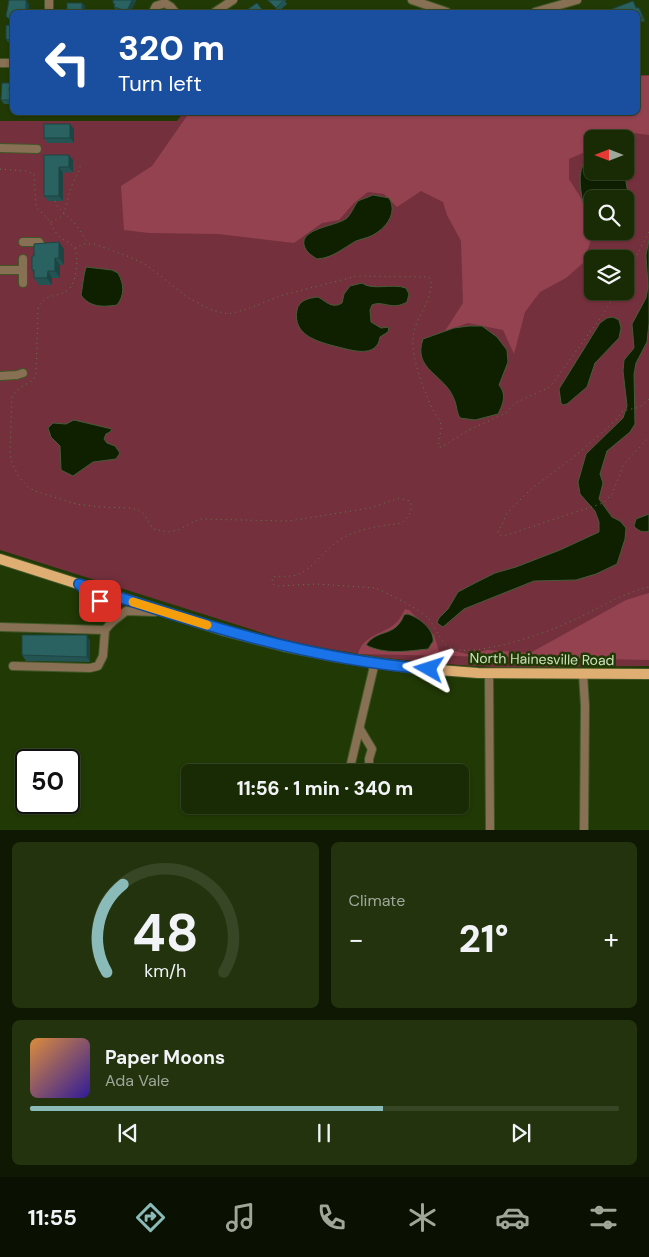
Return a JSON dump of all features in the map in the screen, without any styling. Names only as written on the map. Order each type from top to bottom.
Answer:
[{"type":"main road","name":"North Hainesville Road","points":[[0,559],[225,631],[283,646],[413,668],[489,673],[649,674]]},
{"type":"street","points":[[218,10],[233,0]]},
{"type":"street","points":[[412,0],[441,10]]},
{"type":"street","points":[[542,10],[577,0]]},
{"type":"street","points":[[154,10],[156,6],[164,3],[173,10]]},
{"type":"street","points":[[0,148],[37,149]]},
{"type":"street","points":[[23,242],[39,242],[41,246]]},
{"type":"street","points":[[23,259],[23,283]]},
{"type":"street","points":[[0,270],[23,270]]},
{"type":"street","points":[[0,376],[23,373]]},
{"type":"street","points":[[79,584],[106,606],[109,610],[111,623]]},
{"type":"street","points":[[13,666],[90,668],[98,666],[103,656],[105,630],[122,612],[130,610],[166,612]]},
{"type":"street","points":[[0,627],[105,630]]},
{"type":"street","points":[[351,764],[375,662]]},
{"type":"street","points":[[489,673],[490,830]]},
{"type":"street","points":[[583,674],[584,830]]},
{"type":"street","points":[[360,729],[372,749],[369,764]]},
{"type":"path","points":[[50,222],[61,217],[64,213],[71,187],[80,169],[80,162]]},
{"type":"path","points":[[0,169],[26,171],[34,174],[36,207],[50,222],[58,236],[75,249],[76,269],[74,282],[68,290],[45,298],[38,309],[36,375],[33,380],[16,390],[12,397],[11,460],[18,476],[28,487],[76,504],[138,510],[144,514],[153,529],[168,532],[178,530],[199,519],[289,521],[370,508],[399,498],[410,501],[412,505],[411,513],[402,523],[374,526],[356,532],[338,541],[304,572],[290,576],[272,577],[272,581],[274,585],[278,586],[317,584],[375,588],[422,612],[429,618],[445,644],[457,650],[470,651],[524,638],[564,625],[627,594],[649,588]]},
{"type":"path","points":[[55,201],[56,205],[90,243],[148,266],[187,298],[211,310],[229,314],[243,311],[283,295],[357,276],[429,277],[431,280],[431,291],[413,336],[413,348],[415,361],[433,411],[440,423],[439,448],[469,430],[506,413],[515,403],[550,386],[612,300]]},
{"type":"path","points":[[634,260],[649,232]]},
{"type":"path","points":[[75,249],[79,245],[90,243]]},
{"type":"path","points":[[649,399],[634,410],[624,411],[598,437],[531,489],[506,513],[498,534],[501,536],[603,503],[612,494],[624,464],[649,437]]},
{"type":"shaded area","points":[[640,75],[649,75],[649,666],[493,667],[440,664],[334,650],[282,639],[0,550],[0,121],[177,121],[182,115],[640,115]]},
{"type":"shaded area","points":[[640,76],[649,76],[649,135],[634,133],[634,130],[584,130],[584,152],[569,159],[569,179],[584,203],[584,240],[591,240],[587,250],[584,250],[583,263],[566,278],[540,292],[525,312],[514,354],[503,330],[468,323],[445,331],[463,303],[461,241],[447,215],[443,202],[421,191],[397,207],[384,194],[368,192],[354,203],[339,220],[322,223],[294,243],[218,234],[149,233],[124,230],[121,186],[152,166],[188,115],[640,115]]},
{"type":"shaded area","points":[[584,163],[584,180],[626,180],[627,190],[584,190],[584,206],[580,185],[581,170]]},
{"type":"shaded area","points":[[373,195],[389,198],[392,209],[386,225],[371,236],[356,241],[328,257],[317,259],[307,251],[304,239],[308,235],[313,231],[347,218],[358,201]]},
{"type":"shaded area","points":[[649,240],[649,323],[647,342],[636,363],[634,374],[635,424],[630,432],[607,451],[600,474],[603,483],[599,499],[612,517],[620,521],[626,528],[625,539],[617,564],[596,574],[576,580],[534,581],[464,609],[443,627],[437,623],[439,618],[448,609],[458,592],[495,573],[560,550],[599,532],[599,522],[595,511],[580,494],[578,482],[586,454],[623,418],[627,406],[623,371],[624,360],[634,348],[632,324],[646,298],[648,287],[646,255]]},
{"type":"shaded area","points":[[86,267],[112,270],[118,273],[123,289],[117,305],[102,306],[93,304],[81,295]]},
{"type":"shaded area","points":[[362,283],[377,287],[395,286],[406,288],[409,294],[407,302],[402,305],[372,305],[370,310],[371,322],[381,328],[389,327],[388,332],[380,337],[378,344],[374,348],[369,351],[350,350],[315,340],[303,332],[297,319],[297,310],[302,302],[318,297],[330,304],[338,305],[342,303],[344,294],[350,286]]},
{"type":"shaded area","points":[[613,317],[619,320],[621,328],[619,338],[595,363],[587,387],[567,404],[563,405],[559,389],[600,323],[607,318]]},
{"type":"shaded area","points":[[482,326],[497,337],[507,350],[508,362],[499,385],[504,396],[498,414],[475,420],[460,418],[450,391],[426,365],[422,358],[421,349],[423,339],[454,328]]},
{"type":"shaded area","points":[[74,420],[112,429],[106,434],[104,439],[107,443],[115,446],[120,453],[116,459],[93,462],[73,476],[61,470],[60,446],[51,437],[48,428],[53,423],[66,424]]},
{"type":"shaded area","points":[[649,514],[649,531],[643,532],[634,526],[636,519]]},
{"type":"shaded area","points":[[649,593],[649,660],[358,654],[365,642],[397,622],[405,609],[409,610],[434,635],[439,651],[452,650],[470,655],[487,650],[530,653],[626,600]]},
{"type":"shaded area","points":[[407,614],[420,620],[431,632],[433,642],[428,649],[389,651],[366,645],[376,636],[396,627],[404,615]]},
{"type":"building","points":[[9,0],[26,0],[26,10],[10,10],[10,20],[6,16]]},
{"type":"building","points":[[113,0],[132,0],[127,10],[114,7],[115,4]]},
{"type":"building","points":[[268,0],[284,0],[276,8]]},
{"type":"building","points":[[633,1],[636,8],[640,10],[609,10]]},
{"type":"building","points":[[67,3],[82,3],[82,10],[67,10]]},
{"type":"building","points":[[257,3],[262,10],[249,10]]},
{"type":"building","points":[[6,25],[10,26],[10,40],[6,39]]},
{"type":"building","points":[[2,83],[10,83],[10,100],[1,100]]},
{"type":"building","points":[[44,124],[70,124],[70,138],[44,138]]},
{"type":"building","points":[[44,155],[69,155],[69,167],[59,167],[59,196],[44,196]]},
{"type":"building","points":[[59,242],[59,258],[55,258],[55,271],[48,271],[47,278],[34,278],[32,256],[34,256],[34,244]]},
{"type":"building","points":[[22,635],[87,635],[87,657],[22,655]]},
{"type":"slow traffic","points":[[133,602],[207,625]]},
{"type":"route","points":[[100,601],[79,584],[225,631],[283,646],[413,668],[429,669]]}]
